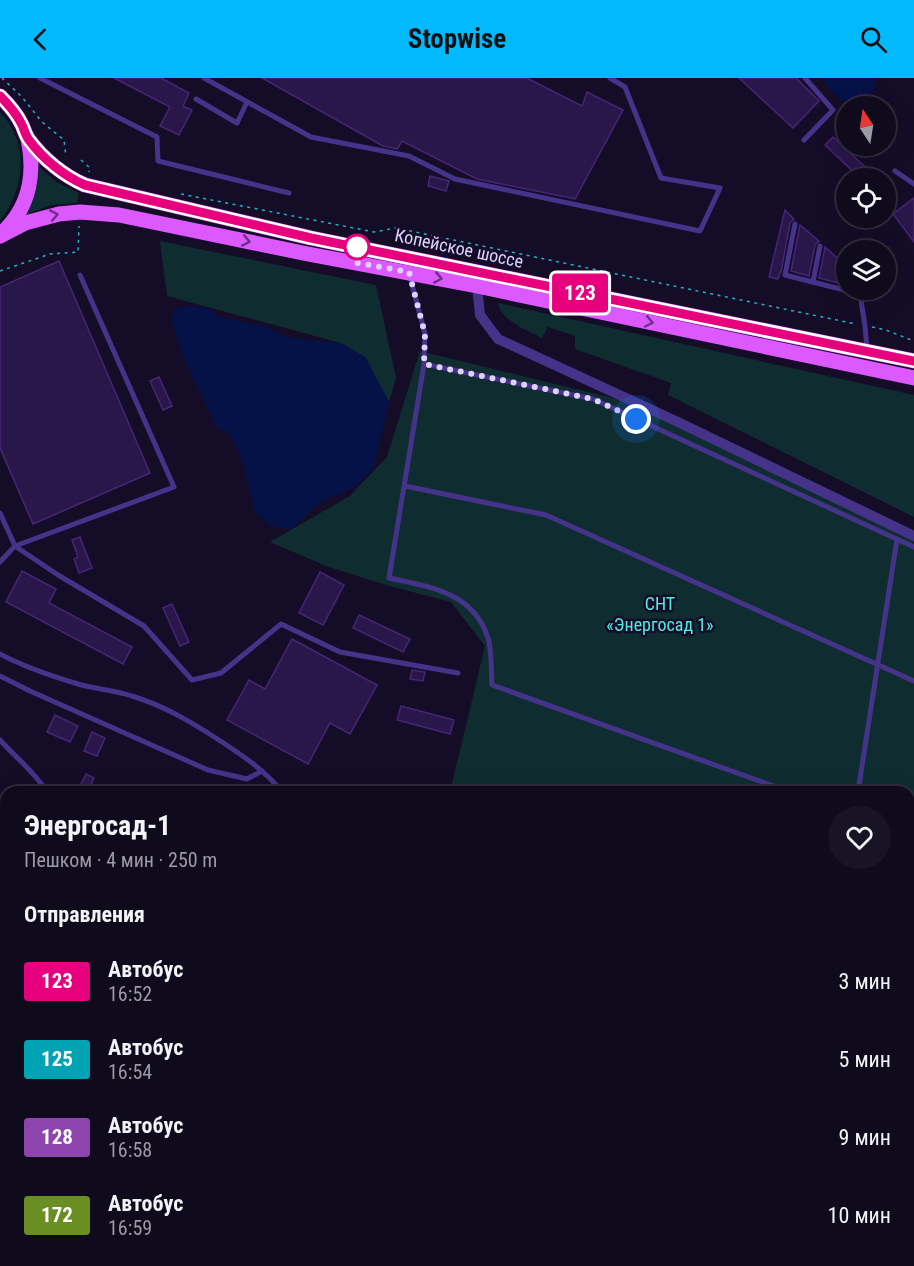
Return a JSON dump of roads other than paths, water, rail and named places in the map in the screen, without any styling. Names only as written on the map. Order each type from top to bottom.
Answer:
[{"type":"main road","name":"Копейское шоссе","points":[[0,96],[13,110],[28,139],[72,179],[85,185],[311,238],[914,362]]},
{"type":"main road","points":[[0,235],[16,217],[28,192],[32,165],[28,139]]},
{"type":"main road","name":"Копейское шоссе","points":[[0,235],[25,223],[59,213],[101,213],[409,272],[914,378]]},
{"type":"street","name":"Копейское шоссе","points":[[477,286],[480,315],[498,339],[678,422],[914,536]]},
{"type":"lane","points":[[40,78],[157,137],[158,161],[290,193]]},
{"type":"lane","points":[[204,78],[311,137],[409,156],[455,178],[700,231],[720,188],[661,178],[625,87],[610,78]]},
{"type":"lane","points":[[804,140],[833,110],[805,78]]},
{"type":"lane","points":[[196,99],[237,123],[247,102]]},
{"type":"lane","points":[[896,172],[914,184]]},
{"type":"lane","points":[[795,224],[785,275],[836,287]]},
{"type":"lane","points":[[813,282],[820,246]]},
{"type":"lane","points":[[409,272],[425,334],[424,364],[389,578],[439,589],[471,608],[488,640],[492,685],[773,786]]},
{"type":"lane","points":[[0,562],[15,546],[174,487],[80,275]]},
{"type":"lane","points":[[861,300],[866,326],[867,352]]},
{"type":"lane","points":[[424,364],[593,399],[914,547]]},
{"type":"lane","points":[[405,486],[546,515],[914,681]]},
{"type":"lane","points":[[0,513],[15,546],[58,575],[144,626],[192,680],[220,672],[281,624],[340,652],[458,673]]},
{"type":"lane","points":[[859,786],[897,539]]},
{"type":"lane","points":[[0,654],[22,665],[77,684],[130,695],[162,707],[189,720],[237,751],[276,786]]},
{"type":"lane","points":[[0,676],[208,770],[247,779],[262,771]]},
{"type":"lane","points":[[0,740],[39,786]]},
{"type":"park label","name":"СНТ «Энергосад 1»","points":[[660,613]]}]
